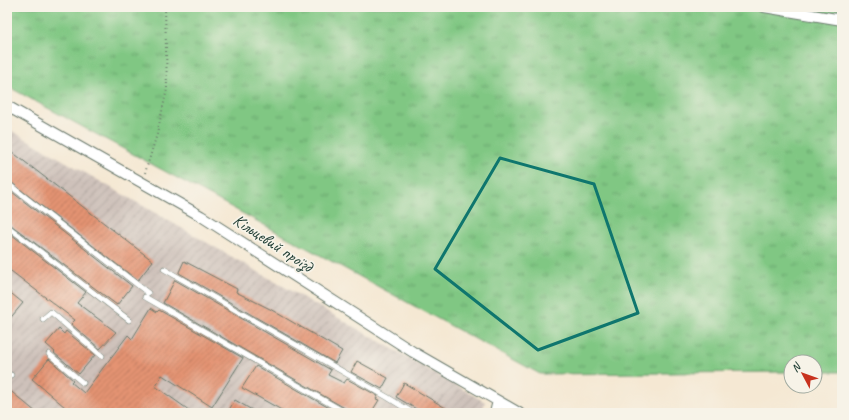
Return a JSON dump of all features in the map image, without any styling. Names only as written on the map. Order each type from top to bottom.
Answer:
[{"type":"street","points":[[764,7],[842,20]]},
{"type":"street","name":"Кільцевий проїзд","points":[[7,106],[201,216],[413,352],[518,413]]},
{"type":"street","points":[[495,413],[498,401]]},
{"type":"lane","points":[[7,183],[146,295],[346,413]]},
{"type":"lane","points":[[7,226],[129,320]]},
{"type":"lane","points":[[164,269],[413,413]]},
{"type":"lane","points":[[43,319],[51,312],[102,356]]},
{"type":"lane","points":[[49,354],[83,384]]},
{"type":"path","points":[[145,174],[157,134],[167,89],[165,7]]},
{"type":"highlighted area","points":[[500,158],[594,184],[638,313],[538,350],[435,269]]},
{"type":"shaded area","points":[[7,128],[485,402],[481,413],[7,413]]},
{"type":"green space","points":[[7,7],[842,7],[842,372],[823,372],[823,354],[783,354],[783,372],[540,374],[7,86]]},
{"type":"building","points":[[7,148],[153,261],[139,279],[137,280],[7,179]]},
{"type":"building","points":[[7,188],[132,286],[117,305],[7,222]]},
{"type":"building","points":[[7,231],[86,292],[77,303],[116,332],[100,349],[71,324],[75,320],[7,268]]},
{"type":"building","points":[[184,261],[237,289],[236,292],[270,309],[342,351],[335,363],[179,273]]},
{"type":"building","points":[[175,280],[331,370],[328,375],[344,383],[347,379],[378,396],[376,399],[379,400],[371,413],[350,413],[348,410],[163,303]]},
{"type":"building","points":[[7,290],[23,303],[7,322]]},
{"type":"building","points":[[151,308],[157,312],[159,310],[243,358],[212,407],[162,375],[155,386],[193,413],[72,413],[32,379],[49,359],[73,380],[71,382],[84,393],[128,335],[132,339]]},
{"type":"building","points":[[59,329],[64,334],[66,331],[95,355],[79,374],[54,353],[55,352],[46,344]]},
{"type":"building","points":[[357,361],[388,378],[382,389],[351,372]]},
{"type":"building","points":[[256,366],[338,413],[287,413],[242,388]]},
{"type":"building","points":[[404,383],[454,413],[423,413],[396,397]]},
{"type":"building","points":[[7,388],[37,413],[14,413],[7,407]]},
{"type":"building","points":[[235,400],[257,413],[227,413]]}]
